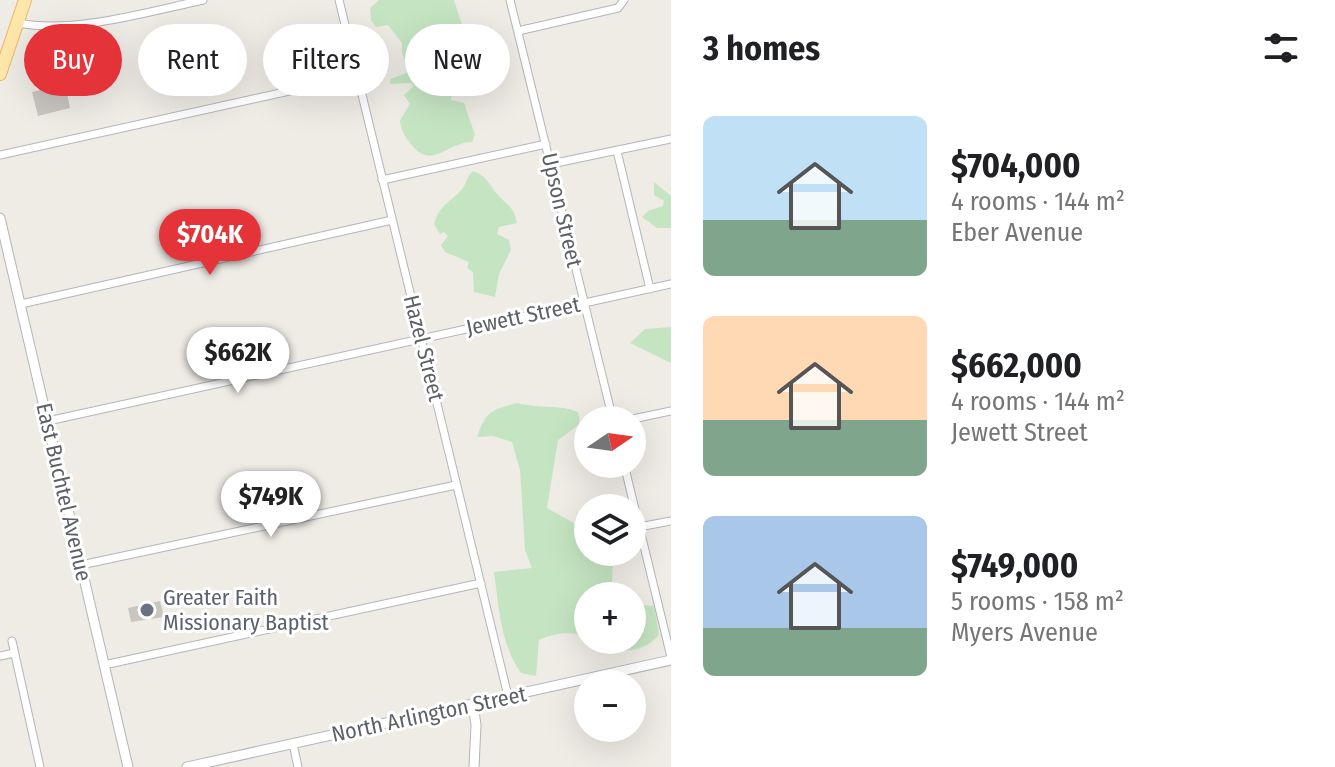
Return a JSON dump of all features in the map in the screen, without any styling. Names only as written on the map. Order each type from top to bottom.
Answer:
[{"type":"main road","points":[[0,74],[25,0]]},
{"type":"street","points":[[18,23],[52,26],[82,23],[203,0]]},
{"type":"street","name":"Hazel Street","points":[[339,0],[345,24]]},
{"type":"street","name":"Upson Street","points":[[510,0],[610,406]]},
{"type":"street","points":[[518,31],[611,10],[623,2]]},
{"type":"street","points":[[0,155],[263,96]]},
{"type":"street","name":"Hazel Street","points":[[362,96],[508,696]]},
{"type":"street","points":[[551,164],[671,139]]},
{"type":"street","points":[[382,180],[546,144]]},
{"type":"street","points":[[617,151],[650,289]]},
{"type":"street","name":"East Buchtel Avenue","points":[[0,218],[128,767]]},
{"type":"street","points":[[21,304],[392,220]]},
{"type":"street","name":"Jewett Street","points":[[48,421],[671,284]]},
{"type":"street","points":[[646,416],[671,411]]},
{"type":"street","points":[[81,565],[456,485]]},
{"type":"street","points":[[646,526],[671,521]]},
{"type":"street","points":[[646,556],[671,658]]},
{"type":"street","points":[[104,665],[481,583]]},
{"type":"street","points":[[12,641],[40,767]]},
{"type":"street","points":[[0,656],[14,653]]},
{"type":"street","name":"North Arlington Street","points":[[187,767],[671,658]]},
{"type":"street","points":[[473,704],[476,725],[474,767]]},
{"type":"street","points":[[293,744],[298,767]]},
{"type":"green space","points":[[379,0],[454,0],[462,24],[405,24],[405,61],[402,43],[389,24],[374,24],[370,8]]},
{"type":"green space","points":[[405,73],[405,83],[390,84],[390,79]]},
{"type":"green space","points":[[404,95],[452,96],[451,100],[464,103],[475,135],[472,142],[432,155],[418,151],[402,130],[400,120],[410,104]]},
{"type":"green space","points":[[473,171],[485,179],[511,208],[517,223],[499,227],[497,234],[509,240],[511,250],[499,274],[495,297],[474,292],[473,272],[467,268],[469,262],[445,252],[441,245],[448,236],[444,232],[440,234],[434,224],[440,211],[463,188]]},
{"type":"green space","points":[[654,182],[671,196],[671,228],[657,228],[642,217],[648,211],[663,206],[664,201],[654,195]]},
{"type":"green space","points":[[671,327],[671,363],[630,343],[645,329]]},
{"type":"green space","points":[[517,403],[574,411],[574,428],[558,440],[547,508],[574,523],[574,566],[613,566],[612,582],[574,582],[574,634],[564,633],[539,640],[536,676],[521,673],[509,650],[494,572],[532,568],[525,550],[520,470],[512,442],[493,436],[477,437],[483,422],[501,408]]},
{"type":"green space","points":[[646,605],[654,606],[659,635],[646,645]]},
{"type":"building","points":[[33,96],[68,96],[70,108],[38,116]]},
{"type":"building","name":"Greater Faith Missionary Baptist","points":[[160,601],[164,617],[131,622],[128,608]]},
{"type":"place","name":"Greater Faith Missionary Baptist","points":[[147,610]]}]
